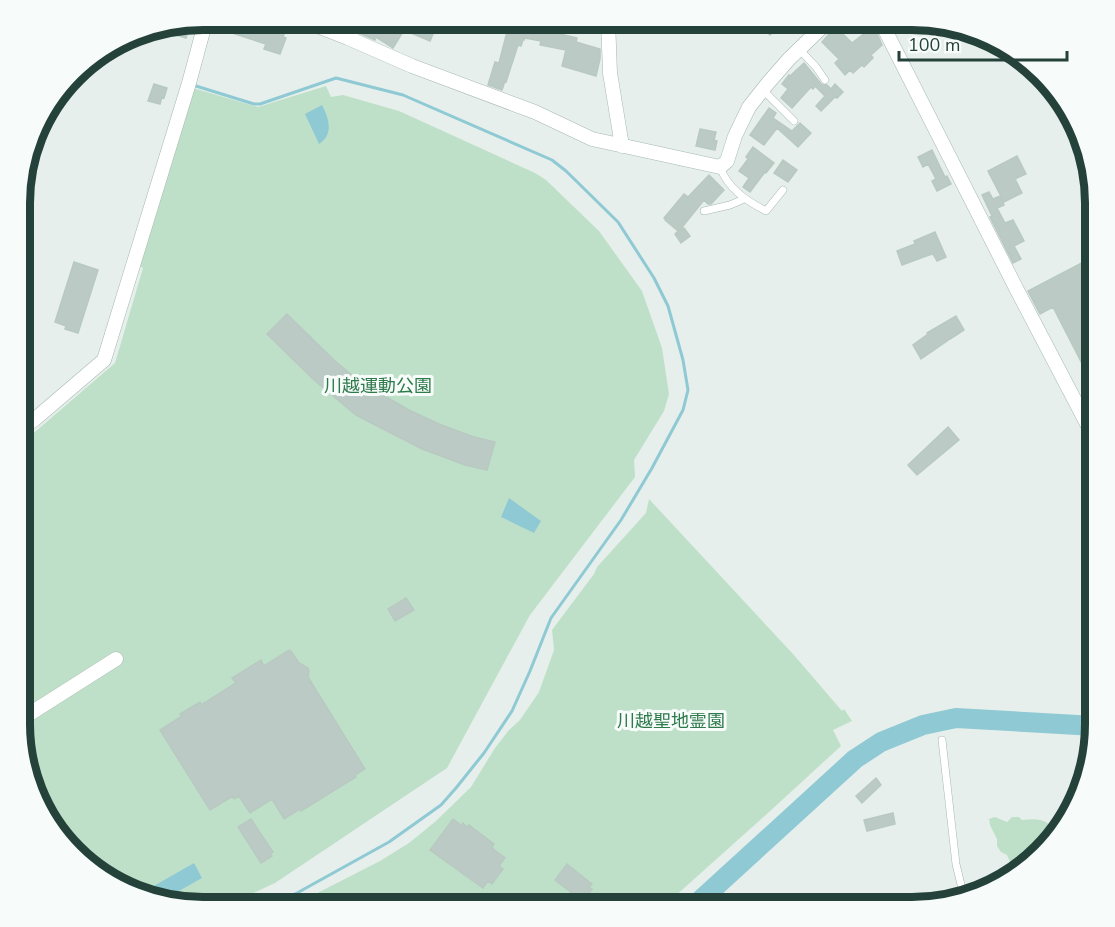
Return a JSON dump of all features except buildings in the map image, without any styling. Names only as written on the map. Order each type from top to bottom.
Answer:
[{"type":"street","points":[[30,422],[104,360],[203,30]]},
{"type":"street","points":[[328,30],[412,66],[535,112],[592,139],[720,167],[727,161],[735,136],[750,107],[789,59],[819,30]]},
{"type":"street","points":[[348,38],[352,30]]},
{"type":"street","points":[[608,30],[610,73],[622,146]]},
{"type":"street","points":[[885,30],[1085,420]]},
{"type":"street","points":[[30,714],[116,659]]},
{"type":"lane","points":[[799,49],[825,80]]},
{"type":"lane","points":[[763,90],[794,121]]},
{"type":"lane","points":[[720,167],[723,176],[744,199],[766,211],[783,190]]},
{"type":"lane","points":[[704,211],[744,199]]},
{"type":"lane","points":[[942,740],[956,864],[962,889]]},
{"type":"green space","name":"川越運動公園","points":[[326,86],[331,97],[343,95],[399,111],[546,180],[599,231],[642,291],[662,348],[669,394],[664,411],[634,460],[635,477],[530,615],[447,768],[275,883],[245,897],[181,896],[137,884],[107,868],[89,854],[59,820],[39,779],[30,735],[30,436],[115,363],[143,268],[139,266],[193,88],[258,107]]},
{"type":"green space","name":"川越聖地霊園","points":[[649,499],[793,654],[842,711],[844,709],[852,721],[833,730],[841,746],[674,897],[310,897],[380,861],[409,843],[471,787],[495,748],[520,720],[539,692],[554,650],[552,630],[597,567],[646,513]]},
{"type":"green space","points":[[995,817],[1007,822],[1012,817],[1019,817],[1022,820],[1040,820],[1052,826],[1026,854],[1010,866],[1007,855],[997,846],[997,839],[989,819]]},
{"type":"water","points":[[322,105],[329,126],[327,136],[319,144],[305,114]]},
{"type":"water","points":[[509,498],[541,521],[534,533],[501,517]]},
{"type":"water","points":[[194,863],[202,878],[173,894],[150,888]]},
{"type":"waterway","points":[[196,86],[260,104],[336,78],[403,95],[552,160],[618,222],[654,278],[668,306],[683,360],[688,390],[683,410],[621,520],[551,618],[512,711],[484,753],[441,805],[389,842],[288,897]]},
{"type":"waterway","points":[[704,897],[855,759],[881,742],[923,725],[956,718],[1085,725]]}]
